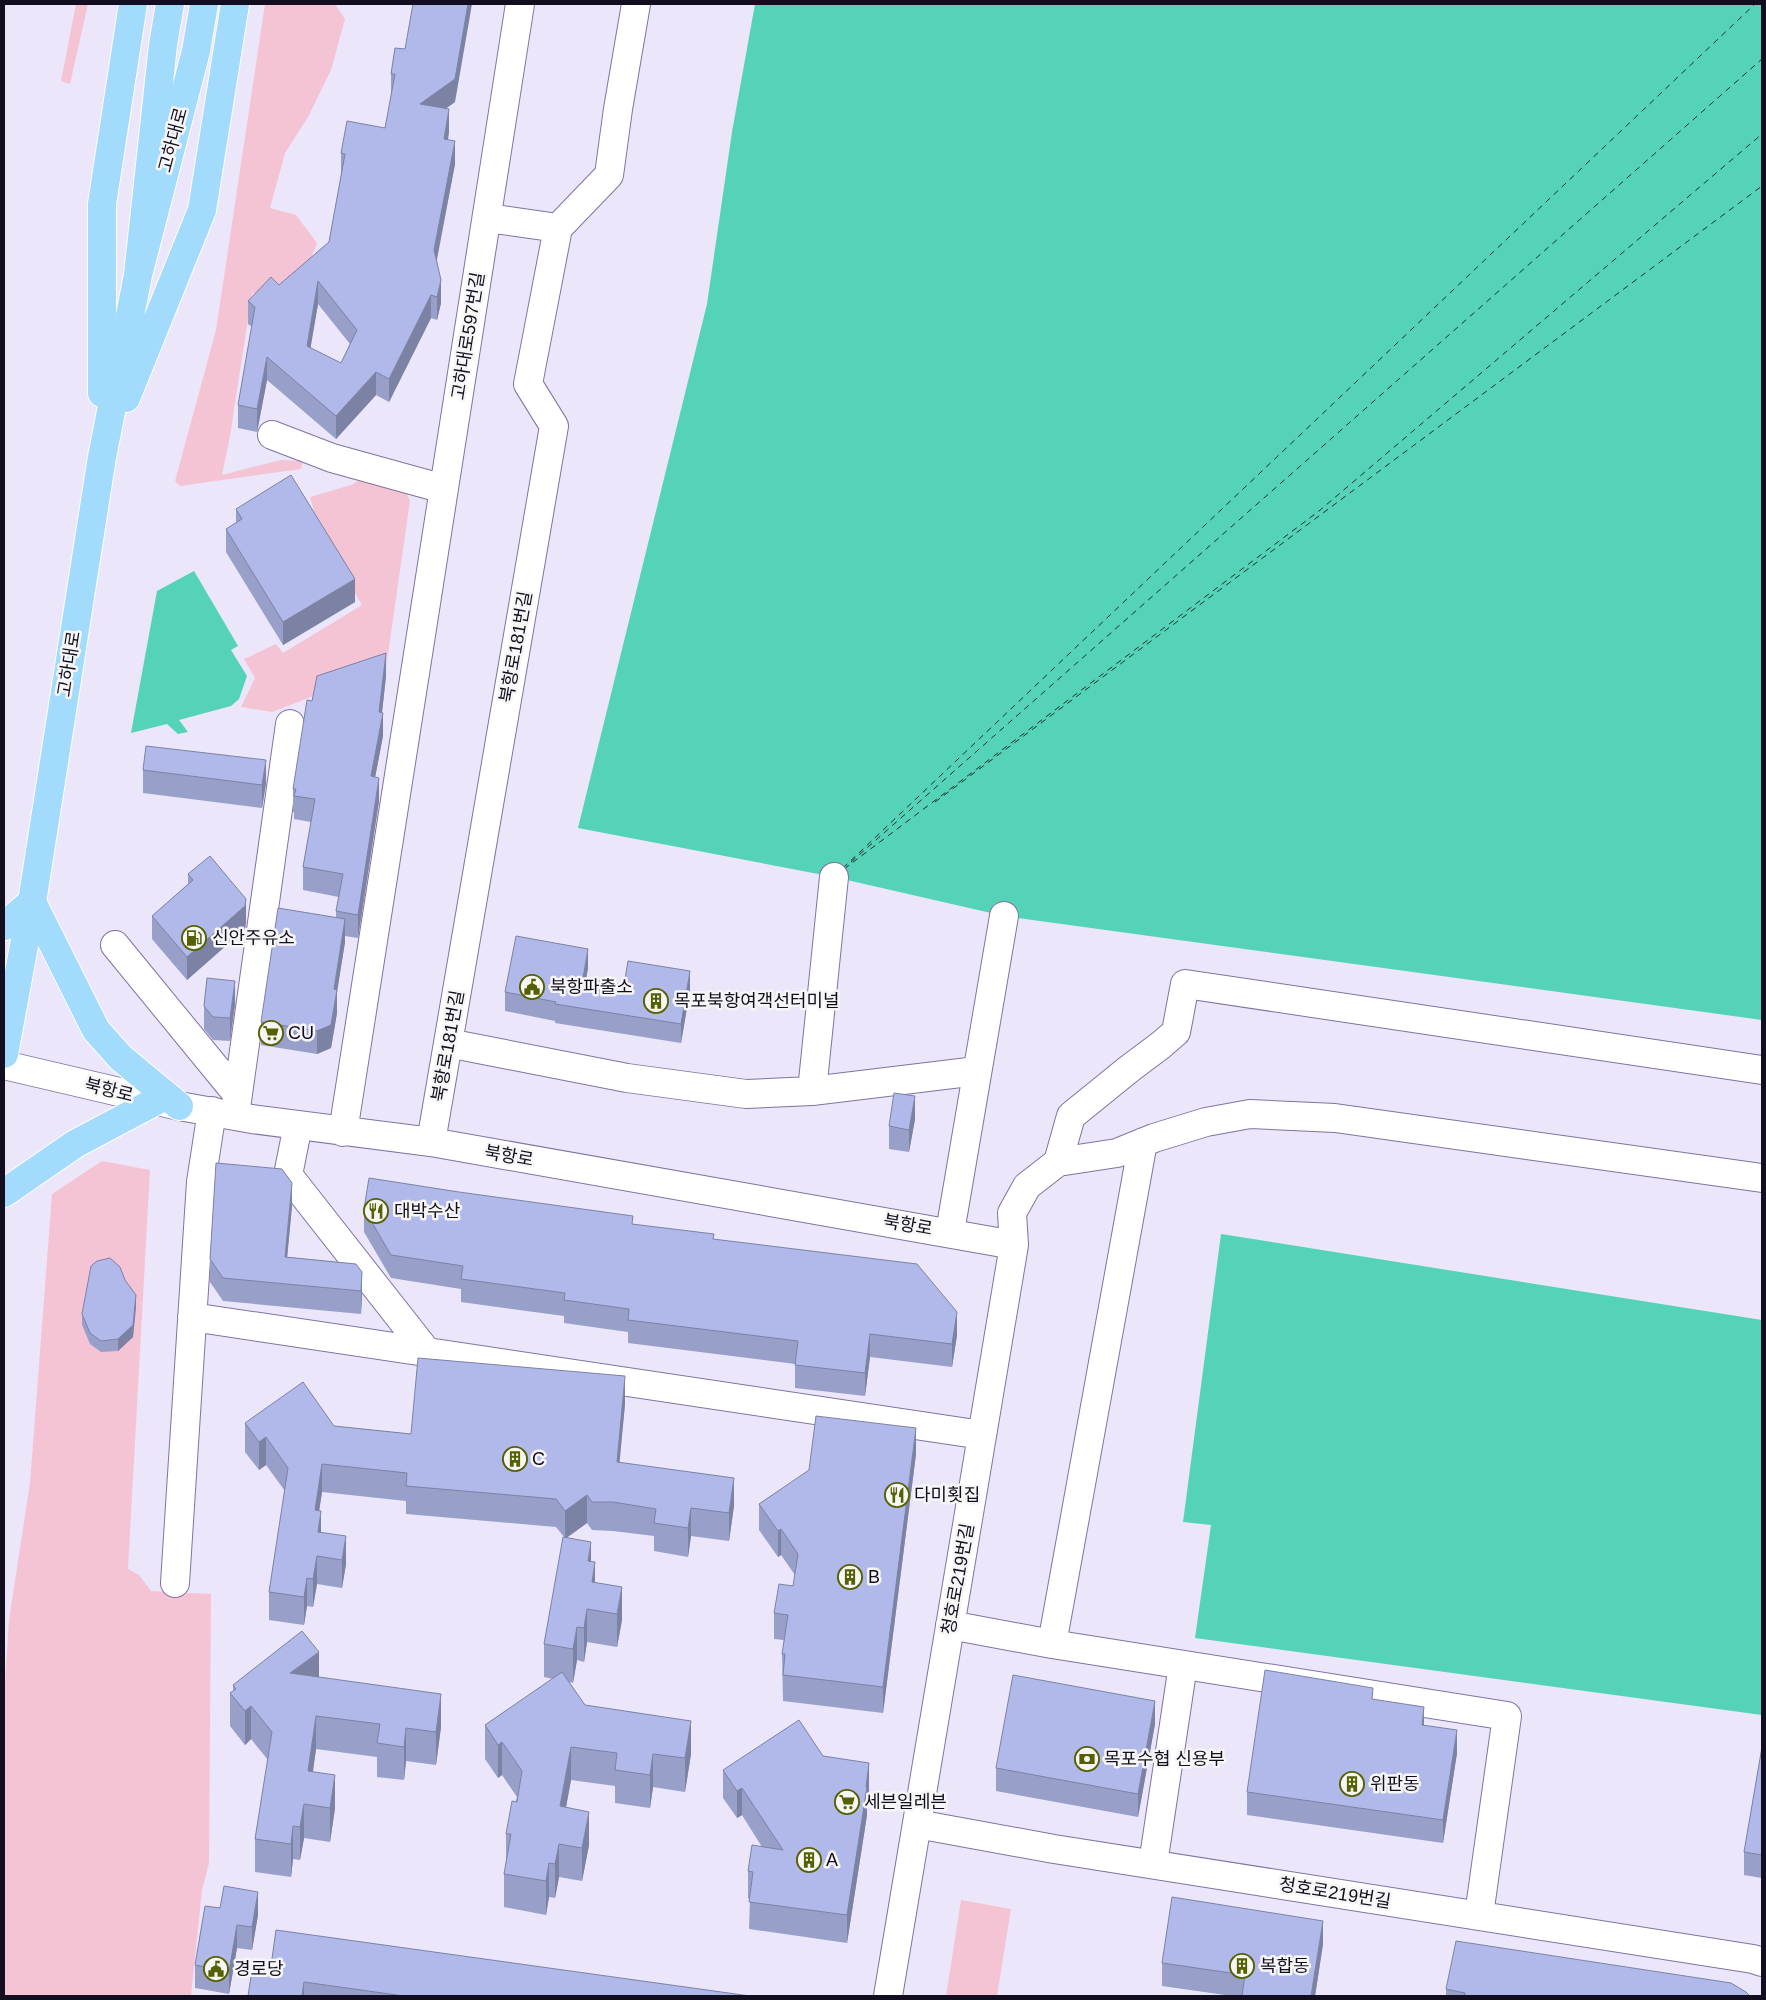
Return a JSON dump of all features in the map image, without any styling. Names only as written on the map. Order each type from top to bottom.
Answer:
[{"type":"main road","points":[[102,457],[102,204],[133,4]]},
{"type":"main road","name":"고하대로","points":[[138,274],[163,45],[170,4]]},
{"type":"main road","name":"고하대로","points":[[4,1054],[32,902],[102,457],[138,274],[196,51],[204,4]]},
{"type":"main road","points":[[102,457],[202,210],[235,4]]},
{"type":"main road","points":[[4,926],[32,902],[96,1030],[167,1104],[75,1144],[4,1192]]},
{"type":"street","name":"고하대로597번길","points":[[343,1132],[488,218],[520,4]]},
{"type":"street","points":[[488,218],[558,228],[610,175],[618,109],[636,4]]},
{"type":"street","name":"북항로181번길","points":[[431,1142],[554,426],[528,384],[558,228]]},
{"type":"street","points":[[272,434],[332,458],[444,489]]},
{"type":"street","points":[[175,1584],[201,1182],[228,1107],[290,724]]},
{"type":"street","points":[[812,1091],[834,877]]},
{"type":"street","points":[[950,1232],[1004,916]]},
{"type":"street","points":[[115,945],[228,1107]]},
{"type":"street","points":[[1762,1070],[1185,984],[1176,1032],[1071,1116],[1058,1162],[1117,1153],[1143,1142],[1206,1122],[1250,1114],[1325,1118],[1762,1178]]},
{"type":"street","points":[[448,1044],[627,1078],[746,1094],[812,1091],[977,1071]]},
{"type":"street","name":"북항로","points":[[4,1065],[167,1104],[228,1107],[298,1126],[431,1142],[950,1232],[1014,1245]]},
{"type":"street","points":[[298,1126],[288,1175],[427,1352]]},
{"type":"street","points":[[1052,1644],[1143,1142]]},
{"type":"street","name":"청호로219번길","points":[[888,1996],[1014,1245],[1012,1213],[1027,1186],[1058,1162]]},
{"type":"street","points":[[192,1317],[982,1434]]},
{"type":"street","points":[[950,1625],[1052,1644],[1507,1716],[1479,1915]]},
{"type":"street","points":[[1153,1864],[1183,1665]]},
{"type":"street","name":"청호로219번길","points":[[917,1824],[1153,1864],[1758,1960]]},
{"type":"shaded area","points":[[76,4],[88,4],[70,84],[61,81]]},
{"type":"shaded area","points":[[265,4],[335,4],[345,19],[331,70],[308,117],[285,153],[270,208],[296,215],[317,243],[298,291],[290,300],[252,293],[230,436],[222,475],[281,460],[303,461],[301,469],[180,486],[175,481],[216,330]]},
{"type":"shaded area","points":[[755,4],[1762,4],[1762,1020],[1004,916],[834,877],[578,828],[707,304],[732,132]]},
{"type":"shaded area","points":[[366,477],[404,488],[410,501],[386,668],[272,712],[241,707],[255,678],[244,659],[276,644],[283,653],[362,605],[311,520],[314,511],[310,497],[351,485]]},
{"type":"shaded area","points":[[194,571],[238,646],[231,650],[247,676],[239,699],[231,706],[179,720],[188,732],[178,734],[167,724],[131,733],[157,591]]},
{"type":"shaded area","points":[[102,1161],[150,1170],[128,1569],[139,1575],[151,1591],[211,1594],[209,1863],[202,1890],[191,1996],[4,1996],[4,1699],[9,1620],[30,1483],[52,1194]]},
{"type":"shaded area","points":[[1221,1234],[1762,1320],[1762,1715],[1195,1638],[1211,1525],[1183,1522]]},
{"type":"shaded area","points":[[961,1900],[1011,1909],[997,1996],[946,1996]]},
{"type":"building","points":[[413,4],[468,4],[455,79],[420,104],[449,109],[444,139],[455,141],[434,250],[441,280],[437,297],[431,295],[389,379],[376,372],[336,416],[267,357],[257,409],[238,405],[255,307],[248,301],[271,277],[279,285],[329,242],[345,154],[341,153],[347,121],[385,128],[395,74],[391,74],[395,48],[405,49]],"holes":[[[318,281],[357,330],[341,363],[307,346]]]},
{"type":"building","points":[[291,475],[355,579],[283,622],[226,529],[242,519],[236,509]]},
{"type":"building","points":[[386,653],[379,712],[383,713],[371,776],[379,778],[358,915],[336,911],[343,874],[303,867],[315,799],[294,796],[296,789],[293,789],[307,700],[312,701],[317,676]]},
{"type":"building","points":[[146,746],[266,760],[262,785],[143,770]]},
{"type":"building","points":[[210,856],[246,899],[245,906],[187,957],[152,916],[193,880],[188,874]]},
{"type":"building","points":[[278,908],[345,919],[334,989],[337,990],[331,1025],[317,1031],[261,1022]]},
{"type":"building","points":[[516,936],[588,949],[583,978],[624,985],[628,961],[690,971],[681,1024],[555,1004],[556,1002],[505,992]]},
{"type":"building","points":[[207,978],[235,981],[230,1018],[213,1017],[204,1006]]},
{"type":"building","points":[[894,1093],[915,1096],[909,1130],[889,1126]]},
{"type":"building","points":[[216,1163],[282,1169],[292,1183],[285,1257],[356,1264],[362,1272],[361,1291],[223,1278],[210,1259]]},
{"type":"building","points":[[369,1178],[633,1216],[632,1224],[714,1234],[713,1239],[917,1264],[957,1312],[952,1344],[870,1334],[865,1373],[795,1365],[798,1341],[628,1320],[629,1309],[564,1300],[565,1293],[461,1279],[463,1266],[391,1255],[364,1209]]},
{"type":"building","points":[[110,1258],[120,1267],[125,1280],[136,1295],[133,1325],[118,1339],[101,1341],[90,1333],[82,1314],[91,1266],[97,1261]]},
{"type":"building","points":[[418,1358],[625,1376],[617,1462],[734,1478],[729,1513],[691,1508],[688,1528],[654,1523],[656,1509],[613,1502],[592,1502],[587,1495],[565,1511],[556,1499],[406,1486],[407,1473],[322,1464],[315,1510],[321,1511],[318,1532],[346,1536],[342,1560],[317,1556],[313,1579],[307,1578],[304,1597],[269,1592],[288,1468],[266,1437],[259,1442],[245,1423],[303,1382],[334,1426],[411,1434]]},
{"type":"building","name":"B","points":[[816,1416],[916,1428],[883,1687],[783,1675],[785,1654],[782,1654],[788,1615],[774,1613],[779,1584],[793,1586],[798,1554],[781,1529],[778,1531],[759,1504],[809,1470]]},
{"type":"building","points":[[563,1537],[591,1542],[588,1561],[595,1562],[592,1582],[622,1587],[617,1614],[587,1609],[584,1628],[577,1627],[573,1649],[544,1644]]},
{"type":"building","points":[[302,1631],[319,1652],[290,1673],[441,1694],[436,1732],[406,1728],[404,1747],[377,1743],[380,1724],[316,1716],[308,1771],[335,1775],[330,1808],[304,1804],[300,1827],[293,1826],[291,1844],[255,1839],[272,1732],[251,1706],[245,1711],[230,1693],[236,1689],[233,1685]]},
{"type":"building","name":"위판동","points":[[1265,1670],[1373,1688],[1372,1699],[1424,1707],[1422,1725],[1457,1730],[1443,1820],[1247,1792]]},
{"type":"building","points":[[562,1672],[585,1705],[691,1721],[685,1758],[653,1754],[650,1775],[615,1770],[617,1753],[571,1747],[560,1806],[589,1812],[582,1848],[559,1844],[555,1864],[549,1863],[546,1881],[504,1874],[511,1834],[506,1834],[512,1801],[517,1802],[522,1771],[502,1742],[498,1745],[485,1725]]},
{"type":"building","points":[[1013,1675],[1155,1701],[1138,1794],[996,1768]]},
{"type":"building","name":"A","points":[[799,1720],[823,1756],[869,1763],[847,1915],[749,1902],[753,1872],[748,1871],[752,1845],[783,1850],[742,1788],[737,1791],[723,1770]]},
{"type":"building","points":[[1762,1747],[1762,1855],[1744,1852]]},
{"type":"building","points":[[224,1886],[258,1892],[252,1927],[237,1925],[229,1971],[195,1965],[205,1906],[220,1908]]},
{"type":"building","name":"복합동","points":[[1172,1897],[1323,1921],[1311,1996],[1242,1996],[1245,1975],[1162,1963]]},
{"type":"building","points":[[276,1930],[750,1996],[404,1996],[304,1982],[302,1996],[248,1996],[252,1970],[270,1973]]},
{"type":"building","points":[[1456,1941],[1731,1983],[1750,1996],[1465,1996],[1465,1993],[1446,1989]]},
{"type":"ferry route","points":[[843,868],[1755,4]]},
{"type":"ferry route","points":[[851,862],[1762,59]]},
{"type":"ferry route","points":[[844,869],[1319,511],[1762,134]]},
{"type":"ferry route","points":[[935,802],[1762,186]]},
{"type":"place","name":"신안주유소","points":[[194,938]]},
{"type":"place","name":"북항파출소","points":[[532,987]]},
{"type":"place","name":"목포북항여객선터미널","points":[[656,1001]]},
{"type":"place","name":"CU","points":[[271,1033]]},
{"type":"place","name":"대박수산","points":[[376,1211]]},
{"type":"place","name":"C","points":[[515,1459]]},
{"type":"place","name":"다미횟집","points":[[897,1495]]},
{"type":"place","name":"B","points":[[850,1577]]},
{"type":"place","name":"목포수협 신용부","points":[[1087,1759]]},
{"type":"place","name":"위판동","points":[[1352,1784]]},
{"type":"place","name":"세븐일레븐","points":[[847,1802]]},
{"type":"place","name":"A","points":[[809,1860]]},
{"type":"place","name":"복합동","points":[[1242,1966]]},
{"type":"place","name":"경로당","points":[[216,1969]]}]
